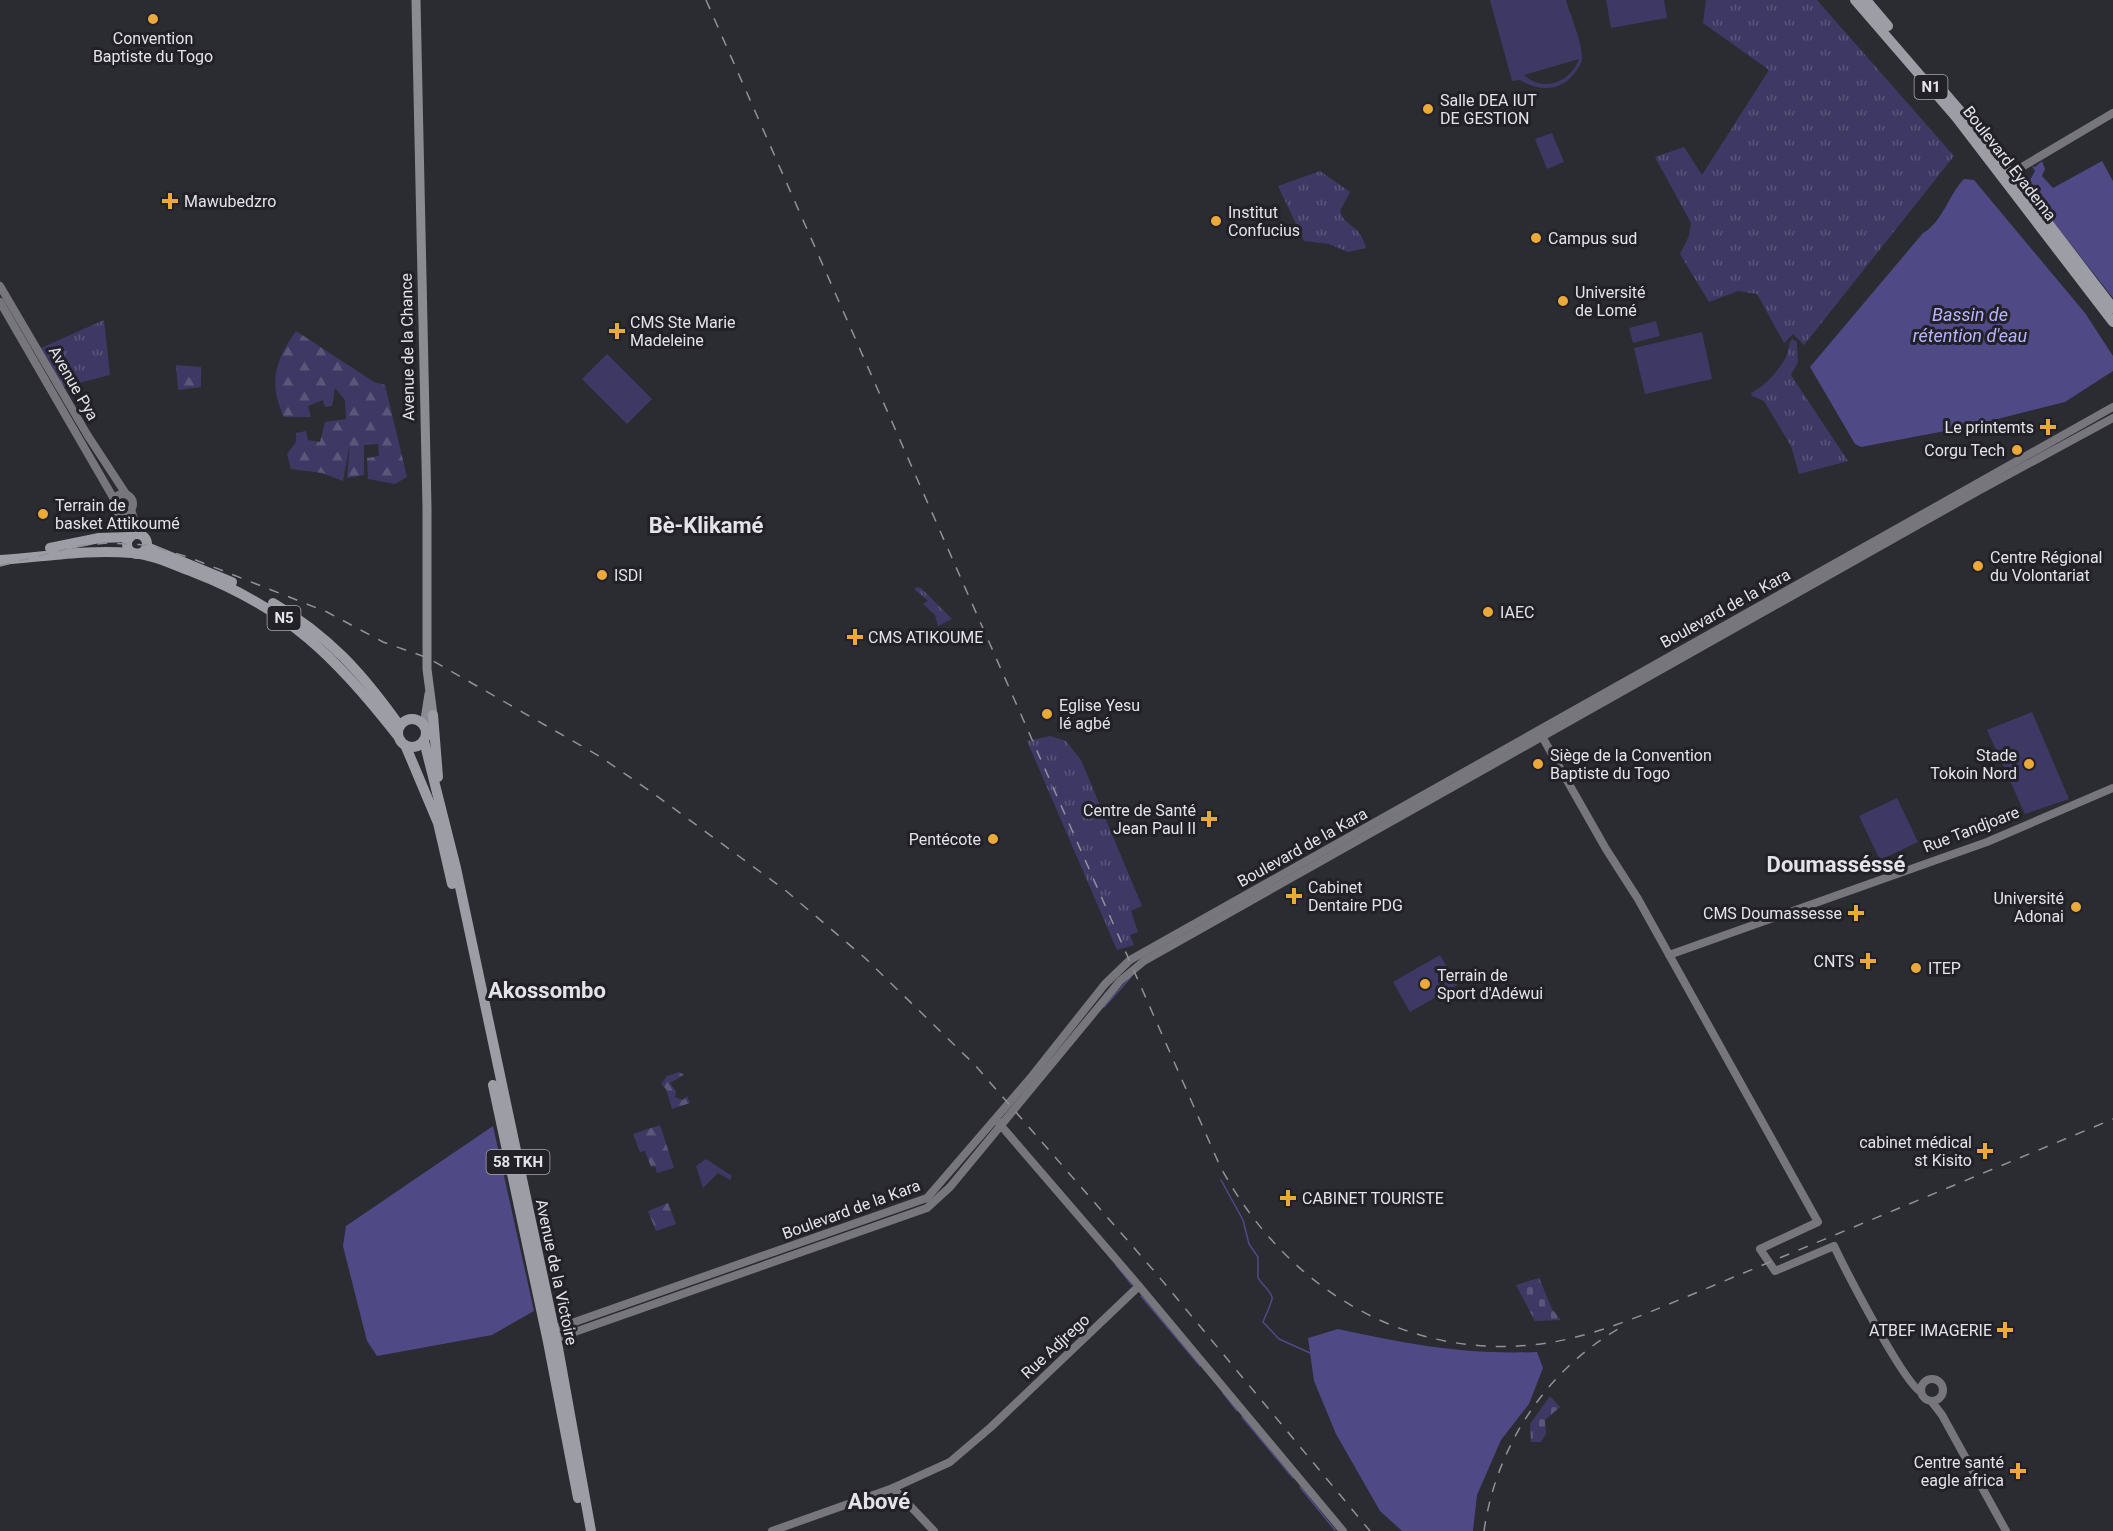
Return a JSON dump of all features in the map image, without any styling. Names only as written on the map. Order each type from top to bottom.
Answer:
[{"type":"highway","name":"Boulevard Eyadema","points":[[1855,0],[1911,62],[2007,176],[2113,322]]},
{"type":"highway","name":"N1","points":[[1866,0],[2113,308]]},
{"type":"highway","points":[[0,553],[58,547],[99,538],[134,536],[145,539],[147,547]]},
{"type":"highway","points":[[134,536],[128,548],[134,554],[142,553],[147,547]]},
{"type":"highway","points":[[147,547],[239,585],[310,626],[352,663],[398,730],[412,719],[425,732],[416,747],[406,747]]},
{"type":"highway","name":"N5","points":[[0,560],[79,551],[134,554],[150,556],[202,576],[254,600],[301,630],[359,686],[398,730]]},
{"type":"highway","points":[[433,715],[438,795]]},
{"type":"highway","name":"Avenue de la Victoire","points":[[398,730],[438,823],[551,1336],[584,1531]]},
{"type":"highway","name":"Avenue de la Victoire","points":[[425,732],[591,1531]]},
{"type":"main road","name":"Avenue de la Chance","points":[[416,0],[427,508],[427,669],[433,715]]},
{"type":"main road","points":[[2007,176],[2113,113]]},
{"type":"main road","name":"Avenue Pya","points":[[0,286],[88,436],[132,500],[128,512],[114,509],[114,499],[0,302]]},
{"type":"main road","name":"Boulevard de la Kara","points":[[551,1336],[927,1208],[942,1196],[998,1122],[1125,970],[2113,407]]},
{"type":"main road","name":"Boulevard de la Kara","points":[[1540,734],[2113,418]]},
{"type":"main road","points":[[114,499],[126,494]]},
{"type":"main road","points":[[128,512],[134,536]]},
{"type":"main road","name":"Avenue de la Chance","points":[[425,732],[424,710],[430,692]]},
{"type":"main road","points":[[425,732],[433,715]]},
{"type":"main road","points":[[1540,734],[1669,955],[1818,1222],[1760,1249],[1775,1271],[1834,1246],[1906,1377],[1912,1387],[1921,1392],[1926,1400],[1936,1400],[1943,1393],[1941,1384],[1936,1380],[1912,1381],[1906,1377]]},
{"type":"main road","name":"Rue Tandjoare","points":[[1669,955],[1987,842],[2113,788]]},
{"type":"main road","points":[[998,1122],[1139,1286],[1343,1531]]},
{"type":"main road","name":"Rue Adjrego","points":[[772,1531],[893,1488],[950,1462],[991,1427],[1139,1286]]},
{"type":"main road","points":[[1921,1392],[1926,1381]]},
{"type":"main road","points":[[1936,1400],[2006,1531]]},
{"type":"main road","points":[[893,1488],[934,1531]]},
{"type":"green space","points":[[1490,0],[1566,0],[1580,44],[1582,59],[1579,66],[1564,83],[1550,88],[1535,87],[1520,80],[1512,81]],"holes":[[[1579,59],[1575,67],[1563,79],[1548,84],[1539,83],[1524,75]]]},
{"type":"green space","points":[[1606,0],[1664,0],[1667,18],[1611,28]]},
{"type":"green space","points":[[1706,0],[1817,0],[1954,156],[1804,345],[1793,334],[1784,343],[1757,294],[1738,291],[1709,302],[1680,254],[1689,236],[1691,223],[1655,157],[1684,147],[1702,175],[1769,70],[1703,23]]},
{"type":"green space","points":[[1552,133],[1564,162],[1547,169],[1535,139]]},
{"type":"green space","points":[[1320,171],[1350,192],[1340,211],[1345,220],[1360,234],[1366,248],[1348,252],[1329,244],[1304,241],[1278,186]]},
{"type":"green space","points":[[104,320],[110,375],[63,387],[41,348]]},
{"type":"green space","points":[[1656,321],[1660,336],[1633,343],[1629,328]]},
{"type":"green space","points":[[296,331],[374,382],[385,385],[407,477],[395,484],[368,479],[367,458],[379,456],[378,444],[364,445],[364,475],[347,478],[350,443],[343,481],[322,473],[291,469],[287,454],[296,442],[296,433],[306,431],[308,440],[320,442],[325,422],[346,419],[345,400],[335,388],[332,406],[325,407],[323,400],[308,406],[311,417],[284,417],[276,393],[276,372],[283,352]]},
{"type":"green space","points":[[1702,332],[1712,379],[1645,394],[1634,348]]},
{"type":"green space","points":[[1792,339],[1797,342],[1798,362],[1791,375],[1848,461],[1799,474],[1791,446],[1764,401],[1752,396],[1751,393],[1766,383],[1779,368],[1786,357]]},
{"type":"green space","points":[[607,354],[652,399],[627,424],[582,379]]},
{"type":"green space","points":[[176,365],[201,367],[201,387],[178,390]]},
{"type":"green space","points":[[918,587],[952,619],[938,626],[935,615],[923,604],[928,601],[914,589]]},
{"type":"green space","name":"Stade Tokoin Nord","points":[[2032,712],[2069,799],[2025,814],[1987,730]]},
{"type":"green space","points":[[1050,736],[1066,741],[1081,760],[1142,906],[1131,911],[1138,932],[1130,935],[1134,945],[1117,950],[1027,741]]},
{"type":"green space","points":[[1897,798],[1918,842],[1880,860],[1859,816]]},
{"type":"green space","name":"Terrain de Sport d'Adéwui","points":[[1440,955],[1457,985],[1410,1012],[1393,982]]},
{"type":"green space","points":[[679,1072],[684,1075],[670,1083],[676,1091],[675,1097],[683,1100],[687,1096],[690,1103],[672,1109],[666,1089],[661,1084],[667,1076]]},
{"type":"green space","points":[[660,1125],[674,1168],[657,1173],[655,1166],[651,1167],[645,1151],[640,1152],[633,1134]]},
{"type":"green space","points":[[706,1159],[732,1176],[730,1180],[718,1173],[703,1188],[696,1166]]},
{"type":"green space","points":[[668,1203],[676,1224],[656,1231],[648,1211]]},
{"type":"green space","points":[[1539,1278],[1552,1309],[1561,1320],[1535,1321],[1516,1285]]},
{"type":"green space","points":[[1550,1396],[1560,1407],[1545,1420],[1546,1434],[1541,1442],[1531,1442],[1530,1424]]},
{"type":"water","points":[[2042,161],[2045,169],[2042,176],[2053,188],[2102,161],[2113,181],[2113,298],[2026,187],[2035,171],[2032,166],[2035,167]]},
{"type":"water","name":"Bassin de rétention d'eau","points":[[1964,179],[1974,180],[2085,313],[2113,356],[2113,371],[2065,402],[1966,427],[1861,447],[1855,444],[1810,367],[1923,233],[1935,222]]},
{"type":"water","points":[[493,1126],[534,1311],[492,1335],[377,1356],[367,1341],[343,1246],[346,1226]]},
{"type":"water","points":[[1338,1329],[1461,1350],[1537,1352],[1543,1368],[1529,1404],[1501,1440],[1477,1495],[1473,1531],[1402,1531],[1380,1511],[1336,1434],[1314,1381],[1308,1338]]},
{"type":"waterway","points":[[1104,1007],[1131,977]]},
{"type":"waterway","points":[[1221,1180],[1243,1220],[1249,1244],[1258,1257],[1258,1278],[1272,1297],[1263,1322],[1279,1339],[1310,1353]]},
{"type":"waterway","points":[[1116,1265],[1132,1285]]},
{"type":"waterway","points":[[1141,1296],[1200,1366]]},
{"type":"waterway","points":[[1223,1393],[1237,1411]]},
{"type":"waterway","points":[[1242,1417],[1293,1478]]},
{"type":"waterway","points":[[1300,1487],[1335,1530]]},
{"type":"railway","points":[[706,0],[1220,1166],[1246,1208],[1276,1245],[1310,1277],[1349,1304],[1390,1325],[1435,1339],[1482,1346],[1532,1345],[1562,1340],[1607,1328],[1650,1312],[2113,1119]]},
{"type":"railway","points":[[0,566],[78,546],[107,543],[147,545],[188,557],[327,612],[383,642],[428,658],[599,756],[650,791],[785,890],[865,958],[974,1064],[1155,1272],[1370,1531]]},
{"type":"railway","points":[[1484,1531],[1490,1500],[1500,1470],[1512,1442],[1528,1415],[1568,1367],[1618,1329]]},
{"type":"place","name":"Convention Baptiste du Togo","points":[[153,19]]},
{"type":"place","name":"Salle DEA IUT DE GESTION","points":[[1428,109]]},
{"type":"place","name":"Mawubedzro","points":[[170,201]]},
{"type":"place","name":"Institut Confucius","points":[[1216,221]]},
{"type":"place","name":"Campus sud","points":[[1536,238]]},
{"type":"place","name":"Université de Lomé","points":[[1563,301]]},
{"type":"place","name":"CMS Ste Marie Madeleine","points":[[617,331]]},
{"type":"place","name":"Le printemts","points":[[2048,427]]},
{"type":"place","name":"Corgu Tech","points":[[2017,450]]},
{"type":"place","name":"Terrain de basket Attikoumé","points":[[43,514]]},
{"type":"place","name":"Centre Régional du Volontariat","points":[[1978,566]]},
{"type":"place","name":"ISDI","points":[[602,575]]},
{"type":"place","name":"IAEC","points":[[1488,612]]},
{"type":"place","name":"CMS ATIKOUME","points":[[855,637]]},
{"type":"place","name":"Eglise Yesu lé agbé","points":[[1047,714]]},
{"type":"place","name":"Siège de la Convention Baptiste du Togo","points":[[1538,764]]},
{"type":"place","name":"Stade Tokoin Nord","points":[[2029,764]]},
{"type":"place","name":"Centre de Santé Jean Paul II","points":[[1209,819]]},
{"type":"place","name":"Pentécote","points":[[993,839]]},
{"type":"place","name":"Cabinet Dentaire PDG","points":[[1294,896]]},
{"type":"place","name":"Université Adonai","points":[[2076,907]]},
{"type":"place","name":"CMS Doumassesse","points":[[1856,913]]},
{"type":"place","name":"CNTS","points":[[1868,961]]},
{"type":"place","name":"ITEP","points":[[1916,968]]},
{"type":"place","name":"Terrain de Sport d'Adéwui","points":[[1425,984]]},
{"type":"place","name":"cabinet médical st Kisito","points":[[1985,1151]]},
{"type":"place","name":"CABINET TOURISTE","points":[[1288,1198]]},
{"type":"place","name":"ATBEF IMAGERIE","points":[[2005,1330]]},
{"type":"place","name":"Centre santé eagle africa","points":[[2018,1471]]},
{"type":"district","name":"Bè-Klikamé","points":[[706,525]]},
{"type":"district","name":"Doumasséssé","points":[[1836,864]]},
{"type":"district","name":"Akossombo","points":[[547,990]]},
{"type":"district","name":"Abové","points":[[879,1501]]}]
